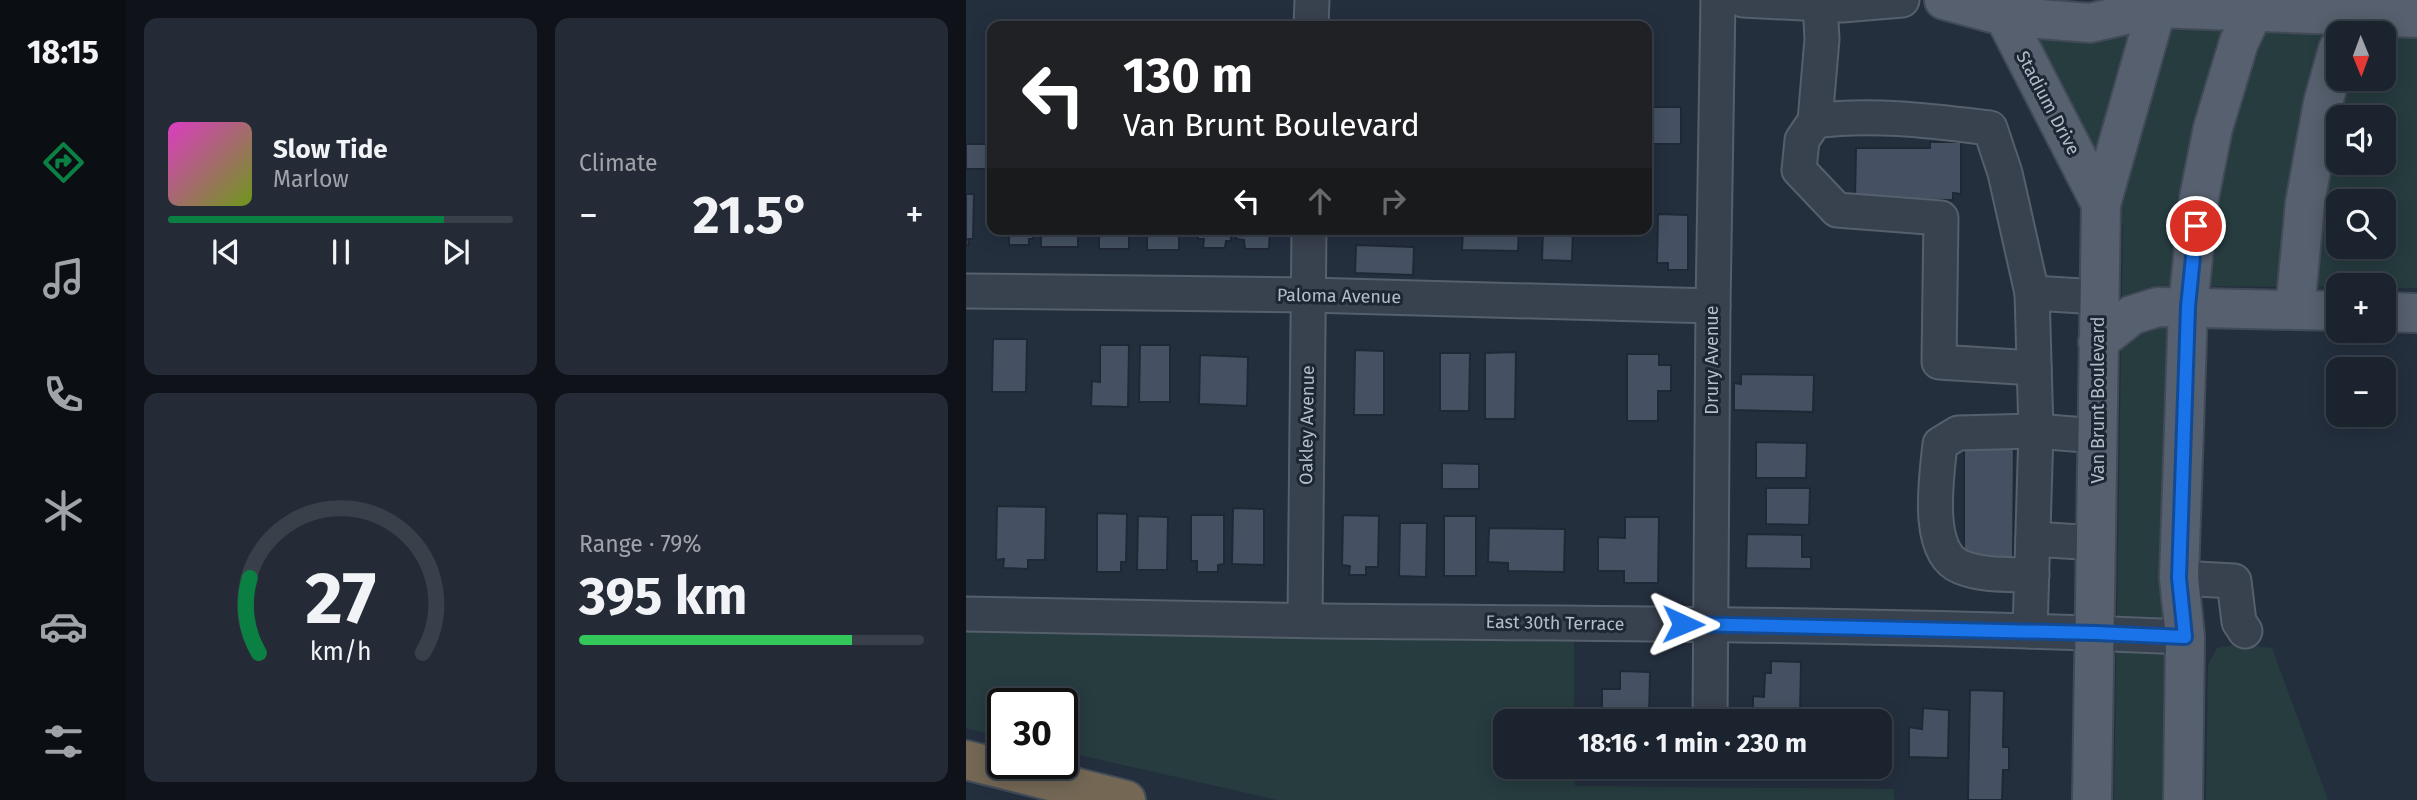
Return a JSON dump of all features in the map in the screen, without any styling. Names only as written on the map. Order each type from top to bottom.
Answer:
[{"type":"highway","points":[[966,760],[1126,800]]},
{"type":"main road","points":[[1944,0],[2090,23],[2154,3],[2252,4],[2326,27]]},
{"type":"main road","name":"Van Brunt Boulevard","points":[[2092,800],[2101,204],[2154,3]]},
{"type":"main road","points":[[2183,800],[2185,637],[2179,578],[2188,307],[2199,198],[2213,128],[2252,4]]},
{"type":"main road","name":"Stadium Drive","points":[[1999,8],[2101,204]]},
{"type":"main road","points":[[2396,22],[2417,18]]},
{"type":"main road","points":[[2295,310],[2305,203],[2326,91]]},
{"type":"main road","points":[[2098,342],[2132,315],[2158,307],[2326,311]]},
{"type":"main road","points":[[2396,312],[2417,313]]},
{"type":"street","points":[[1311,21],[1312,0]]},
{"type":"street","name":"Drury Avenue","points":[[1710,709],[1718,0]]},
{"type":"street","points":[[1743,0],[1842,5],[1902,0]]},
{"type":"street","points":[[1820,3],[1822,39],[1815,121],[1802,140],[1799,170],[1837,210],[1941,218],[1939,362],[2034,369]]},
{"type":"street","points":[[1815,121],[1839,117],[1914,120],[1990,128],[2005,173],[2032,293],[2036,431],[2030,631]]},
{"type":"street","name":"Oakley Avenue","points":[[1304,620],[1309,235]]},
{"type":"street","name":"Paloma Avenue","points":[[966,291],[1309,295],[1713,306]]},
{"type":"street","points":[[2032,293],[2099,297]]},
{"type":"street","points":[[2032,575],[1988,574],[1958,566],[1941,548],[1935,503],[1940,444],[1958,433],[2036,431],[2097,436]]},
{"type":"street","points":[[2033,539],[2096,543]]},
{"type":"street","points":[[2179,578],[2234,581],[2239,622],[2245,631]]},
{"type":"street","name":"East 30th Terrace","points":[[966,614],[1710,624],[2185,637]]},
{"type":"green space","points":[[2118,0],[2417,0],[2417,288],[2396,288],[2396,273],[2326,273],[2326,287],[2175,286],[2172,323],[2163,800],[2114,800],[2123,226],[2095,147],[2034,34],[2117,37]]},
{"type":"green space","points":[[966,630],[1574,641],[1574,709],[1493,709],[1493,779],[1575,779],[1575,786],[1894,789],[1894,800],[1277,800],[1078,755],[1078,688],[987,688],[987,733],[966,728]]},
{"type":"green space","points":[[2239,644],[2272,648],[2328,800],[2206,800],[2208,665],[2217,648]]},
{"type":"building","points":[[1652,107],[1681,107],[1681,144],[1652,144]]},
{"type":"building","points":[[1930,142],[1961,142],[1961,194],[1953,193],[1953,200],[1855,199],[1856,148],[1930,148]]},
{"type":"building","points":[[966,144],[987,144],[987,169],[966,169]]},
{"type":"building","points":[[966,194],[974,194],[973,239],[968,239],[969,245],[966,245]]},
{"type":"building","points":[[1658,214],[1688,215],[1688,270],[1668,270],[1668,263],[1657,263]]},
{"type":"building","points":[[1033,235],[1033,239],[1029,239],[1029,245],[1009,245],[1009,237],[1003,237]]},
{"type":"building","points":[[1041,235],[1078,235],[1078,247],[1041,247]]},
{"type":"building","points":[[1099,235],[1129,235],[1129,249],[1099,249]]},
{"type":"building","points":[[1147,235],[1179,235],[1179,250],[1147,250]]},
{"type":"building","points":[[1198,235],[1231,235],[1231,241],[1226,241],[1225,248],[1203,248],[1204,239],[1198,239]]},
{"type":"building","points":[[1236,235],[1270,235],[1269,249],[1245,249],[1244,240],[1236,239]]},
{"type":"building","points":[[1463,235],[1519,235],[1518,251],[1462,250]]},
{"type":"building","points":[[1543,235],[1573,235],[1572,261],[1542,260]]},
{"type":"building","points":[[1356,245],[1414,247],[1413,275],[1355,273]]},
{"type":"building","points":[[993,339],[1027,339],[1026,392],[992,392]]},
{"type":"building","points":[[1100,345],[1129,345],[1128,407],[1091,406],[1092,381],[1100,382]]},
{"type":"building","points":[[1140,345],[1170,345],[1170,402],[1139,402]]},
{"type":"building","points":[[1355,350],[1384,351],[1384,415],[1354,415]]},
{"type":"building","points":[[1516,352],[1515,419],[1485,419],[1485,353]]},
{"type":"building","points":[[1440,353],[1470,353],[1469,411],[1440,411]]},
{"type":"building","points":[[1627,354],[1659,354],[1659,365],[1671,365],[1671,391],[1658,391],[1658,421],[1627,421]]},
{"type":"building","points":[[1200,355],[1248,357],[1247,406],[1199,404]]},
{"type":"building","points":[[1741,374],[1814,375],[1813,412],[1734,410],[1734,383],[1741,384]]},
{"type":"building","points":[[1756,442],[1807,443],[1806,478],[1756,478]]},
{"type":"building","points":[[1964,443],[2014,443],[2013,560],[1964,560]]},
{"type":"building","points":[[1442,463],[1479,464],[1479,489],[1442,489]]},
{"type":"building","points":[[1766,488],[1810,488],[1809,525],[1766,524]]},
{"type":"building","points":[[997,506],[1046,507],[1045,560],[1028,560],[1028,569],[1003,568],[1004,559],[996,560]]},
{"type":"building","points":[[1233,508],[1264,509],[1264,565],[1232,564]]},
{"type":"building","points":[[1097,513],[1127,514],[1126,562],[1121,562],[1121,572],[1097,572]]},
{"type":"building","points":[[1191,515],[1224,515],[1224,564],[1218,565],[1218,572],[1197,572],[1197,561],[1191,561]]},
{"type":"building","points":[[1343,515],[1379,516],[1378,567],[1366,567],[1366,575],[1349,575],[1350,566],[1342,565]]},
{"type":"building","points":[[1138,516],[1168,517],[1167,570],[1137,570]]},
{"type":"building","points":[[1444,516],[1476,516],[1476,576],[1444,576]]},
{"type":"building","points":[[1625,517],[1659,517],[1658,583],[1624,583],[1624,571],[1598,571],[1598,537],[1625,538]]},
{"type":"building","points":[[1400,523],[1427,523],[1426,577],[1399,576]]},
{"type":"building","points":[[1489,528],[1565,529],[1564,572],[1508,571],[1508,563],[1488,562]]},
{"type":"building","points":[[1747,534],[1802,535],[1802,557],[1811,557],[1811,569],[1746,568]]},
{"type":"building","points":[[1771,661],[1801,662],[1800,709],[1753,709],[1753,696],[1764,697],[1765,673],[1771,673]]},
{"type":"building","points":[[1620,671],[1650,672],[1649,709],[1602,709],[1602,689],[1620,689]]},
{"type":"building","points":[[1970,690],[2004,691],[2003,747],[2009,747],[2009,770],[2003,770],[2002,800],[1968,800]]},
{"type":"building","points":[[1923,708],[1949,710],[1948,758],[1909,757],[1909,727],[1922,729]]},
{"type":"route","points":[[1683,624],[2185,637],[2179,578],[2188,307],[2196,226]]}]
